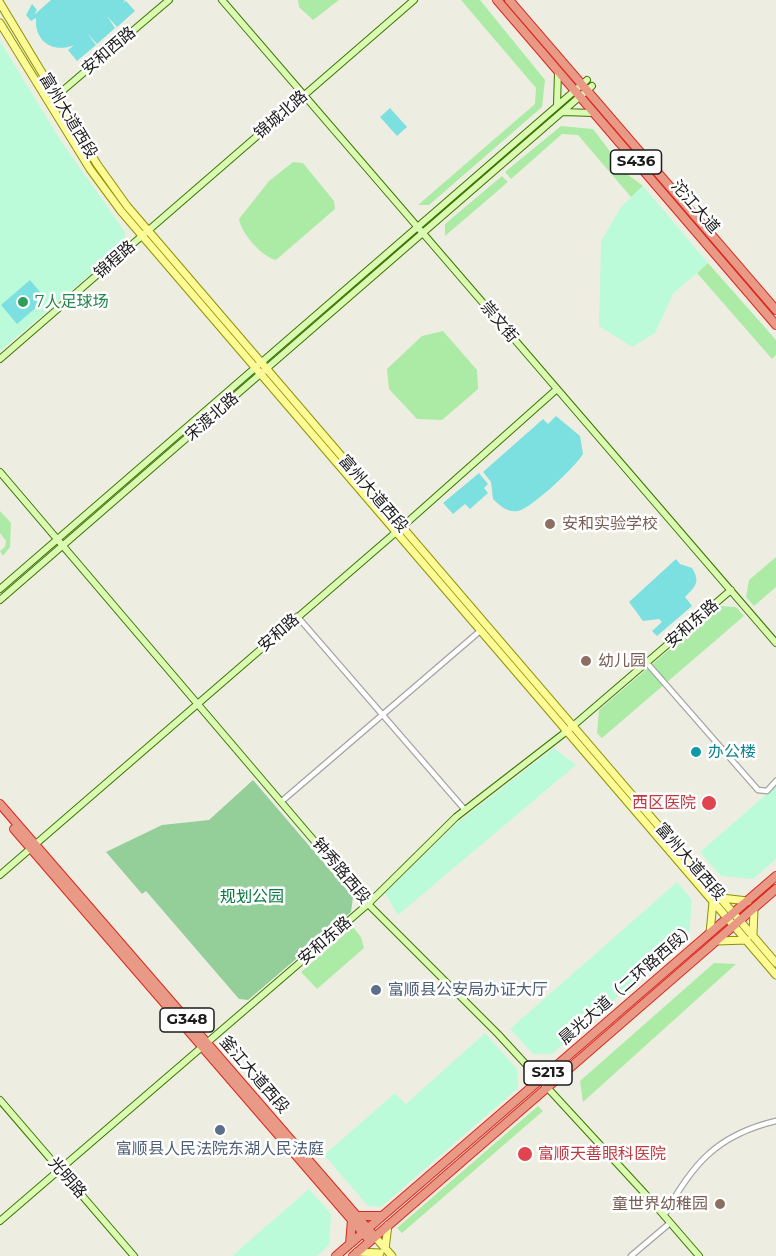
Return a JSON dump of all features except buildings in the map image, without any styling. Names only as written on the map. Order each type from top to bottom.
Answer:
[{"type":"highway","name":"沱江大道","points":[[497,0],[558,72],[583,88],[594,113],[776,325]]},
{"type":"highway","name":"沱江大道","points":[[509,0],[776,310]]},
{"type":"highway","name":"釜江大道西段","points":[[0,804],[33,847]]},
{"type":"highway","name":"釜江大道西段","points":[[0,813],[33,847],[372,1239]]},
{"type":"highway","name":"晨光大道（二环路西段）","points":[[336,1256],[776,876]]},
{"type":"highway","name":"晨光大道（二环路西段）","points":[[355,1254],[776,889]]},
{"type":"highway","points":[[350,1244],[354,1218],[382,1216]]},
{"type":"main road","name":"富州大道西段","points":[[0,3],[102,172],[145,234]]},
{"type":"main road","name":"富州大道西段","points":[[0,23],[106,193],[145,234],[730,916],[776,963]]},
{"type":"main road","name":"富州大道西段","points":[[399,530],[480,631],[570,729]]},
{"type":"main road","points":[[710,933],[717,900],[748,901]]},
{"type":"main road","points":[[717,941],[750,938],[754,909]]},
{"type":"main road","name":"富州大道西段","points":[[750,938],[776,975]]},
{"type":"main road","points":[[355,1254],[383,1253],[388,1225]]},
{"type":"main road","name":"釜江大道西段","points":[[372,1239],[383,1253],[392,1256]]},
{"type":"street","name":"安和西路","points":[[49,102],[169,0]]},
{"type":"street","name":"崇文街","points":[[222,0],[776,643]]},
{"type":"street","name":"锦城北路","points":[[145,234],[414,0]]},
{"type":"street","points":[[557,105],[558,72]]},
{"type":"street","name":"宋渡北路","points":[[0,589],[557,105],[583,88]]},
{"type":"street","name":"宋渡北路","points":[[0,600],[424,234],[562,112],[583,88]]},
{"type":"street","points":[[562,112],[594,113]]},
{"type":"street","name":"锦程路","points":[[0,360],[145,234]]},
{"type":"street","name":"安和路","points":[[0,875],[399,530],[557,389]]},
{"type":"street","name":"钟秀路西段","points":[[0,472],[368,904],[548,1087],[699,1256]]},
{"type":"street","name":"安和东路","points":[[0,1221],[368,904],[465,810],[570,729],[731,590]]},
{"type":"street","points":[[297,616],[465,810]]},
{"type":"street","points":[[282,801],[480,631]]},
{"type":"street","points":[[647,663],[758,790],[767,791],[776,781]]},
{"type":"street","name":"光明路","points":[[0,1100],[134,1256]]},
{"type":"street","points":[[664,1216],[680,1186],[700,1160],[724,1141],[748,1128],[776,1121]]},
{"type":"street","points":[[631,1256],[670,1223]]},
{"type":"green space","points":[[298,0],[339,0],[313,20],[299,7]]},
{"type":"green space","points":[[461,0],[480,0],[545,80],[542,107],[429,205],[418,205],[535,104],[536,88]]},
{"type":"green space","points":[[0,41],[61,141],[125,232],[124,245],[119,250],[0,351]]},
{"type":"green space","points":[[561,126],[593,129],[627,174],[643,186],[631,197],[578,135],[562,134],[511,179],[505,172]]},
{"type":"green space","points":[[293,162],[303,163],[334,201],[335,209],[276,260],[253,244],[239,219],[269,181]]},
{"type":"green space","points":[[502,176],[508,182],[445,236],[445,224]]},
{"type":"green space","points":[[643,186],[708,263],[673,294],[655,333],[632,347],[599,326],[601,241],[621,207]]},
{"type":"green space","points":[[708,263],[776,340],[776,355],[772,359],[697,273]]},
{"type":"green space","points":[[443,331],[477,370],[478,389],[442,420],[417,419],[389,389],[387,369],[422,336]]},
{"type":"green space","points":[[0,511],[11,523],[10,547],[3,556],[0,551],[5,547],[6,541],[0,533]]},
{"type":"green space","points":[[776,557],[776,587],[754,606],[746,597],[749,580]]},
{"type":"green space","points":[[720,606],[736,607],[744,616],[602,738],[597,733],[599,710]]},
{"type":"green space","points":[[554,748],[576,765],[398,915],[385,893],[457,823]]},
{"type":"green space","name":"规划公园","points":[[253,780],[353,897],[351,912],[248,1000],[239,999],[146,891],[142,894],[106,852],[162,825],[209,820]]},
{"type":"green space","points":[[776,786],[776,859],[753,879],[721,876],[700,852]]},
{"type":"green space","points":[[677,882],[692,900],[689,934],[552,1054],[533,1054],[510,1029]]},
{"type":"green space","points":[[353,927],[361,937],[364,948],[317,989],[301,972]]},
{"type":"green space","points":[[714,963],[736,964],[583,1102],[580,1081]]},
{"type":"green space","points":[[485,1033],[517,1069],[518,1088],[381,1207],[368,1206],[324,1155],[395,1093],[406,1104]]},
{"type":"green space","points":[[538,1106],[543,1111],[402,1233],[397,1228]]},
{"type":"green space","points":[[309,1189],[331,1214],[329,1245],[317,1256],[232,1256]]},
{"type":"shaded area","points":[[51,0],[125,0],[123,3],[126,1],[135,11],[117,27],[107,16],[115,28],[97,44],[87,33],[96,45],[77,61],[68,50],[74,45],[59,48],[46,44],[38,33],[36,18],[31,21],[26,15],[32,4],[37,10],[34,15]]},
{"type":"shaded area","points":[[390,108],[407,127],[397,136],[380,117]]},
{"type":"shaded area","name":"7人足球场","points":[[30,280],[46,299],[17,324],[1,305]]},
{"type":"shaded area","points":[[556,416],[580,436],[583,454],[563,477],[533,503],[518,511],[504,508],[493,499],[491,482],[483,472],[543,419],[548,424]]},
{"type":"shaded area","points":[[479,473],[488,484],[484,488],[488,493],[470,509],[465,504],[453,514],[443,503]]},
{"type":"shaded area","points":[[676,559],[680,564],[692,568],[695,573],[696,584],[685,597],[692,606],[657,636],[652,631],[662,622],[659,619],[643,621],[629,602]]},
{"type":"place","name":"7人足球场","points":[[23,302]]},
{"type":"place","name":"安和实验学校","points":[[550,524]]},
{"type":"place","name":"幼儿园","points":[[586,661]]},
{"type":"place","name":"办公楼","points":[[696,752]]},
{"type":"place","name":"西区医院","points":[[709,803]]},
{"type":"place","name":"富顺县公安局办证大厅","points":[[376,990]]},
{"type":"place","name":"富顺县人民法院东湖人民法庭","points":[[220,1130]]},
{"type":"place","name":"富顺天善眼科医院","points":[[525,1154]]},
{"type":"place","name":"童世界幼稚园","points":[[720,1204]]}]
